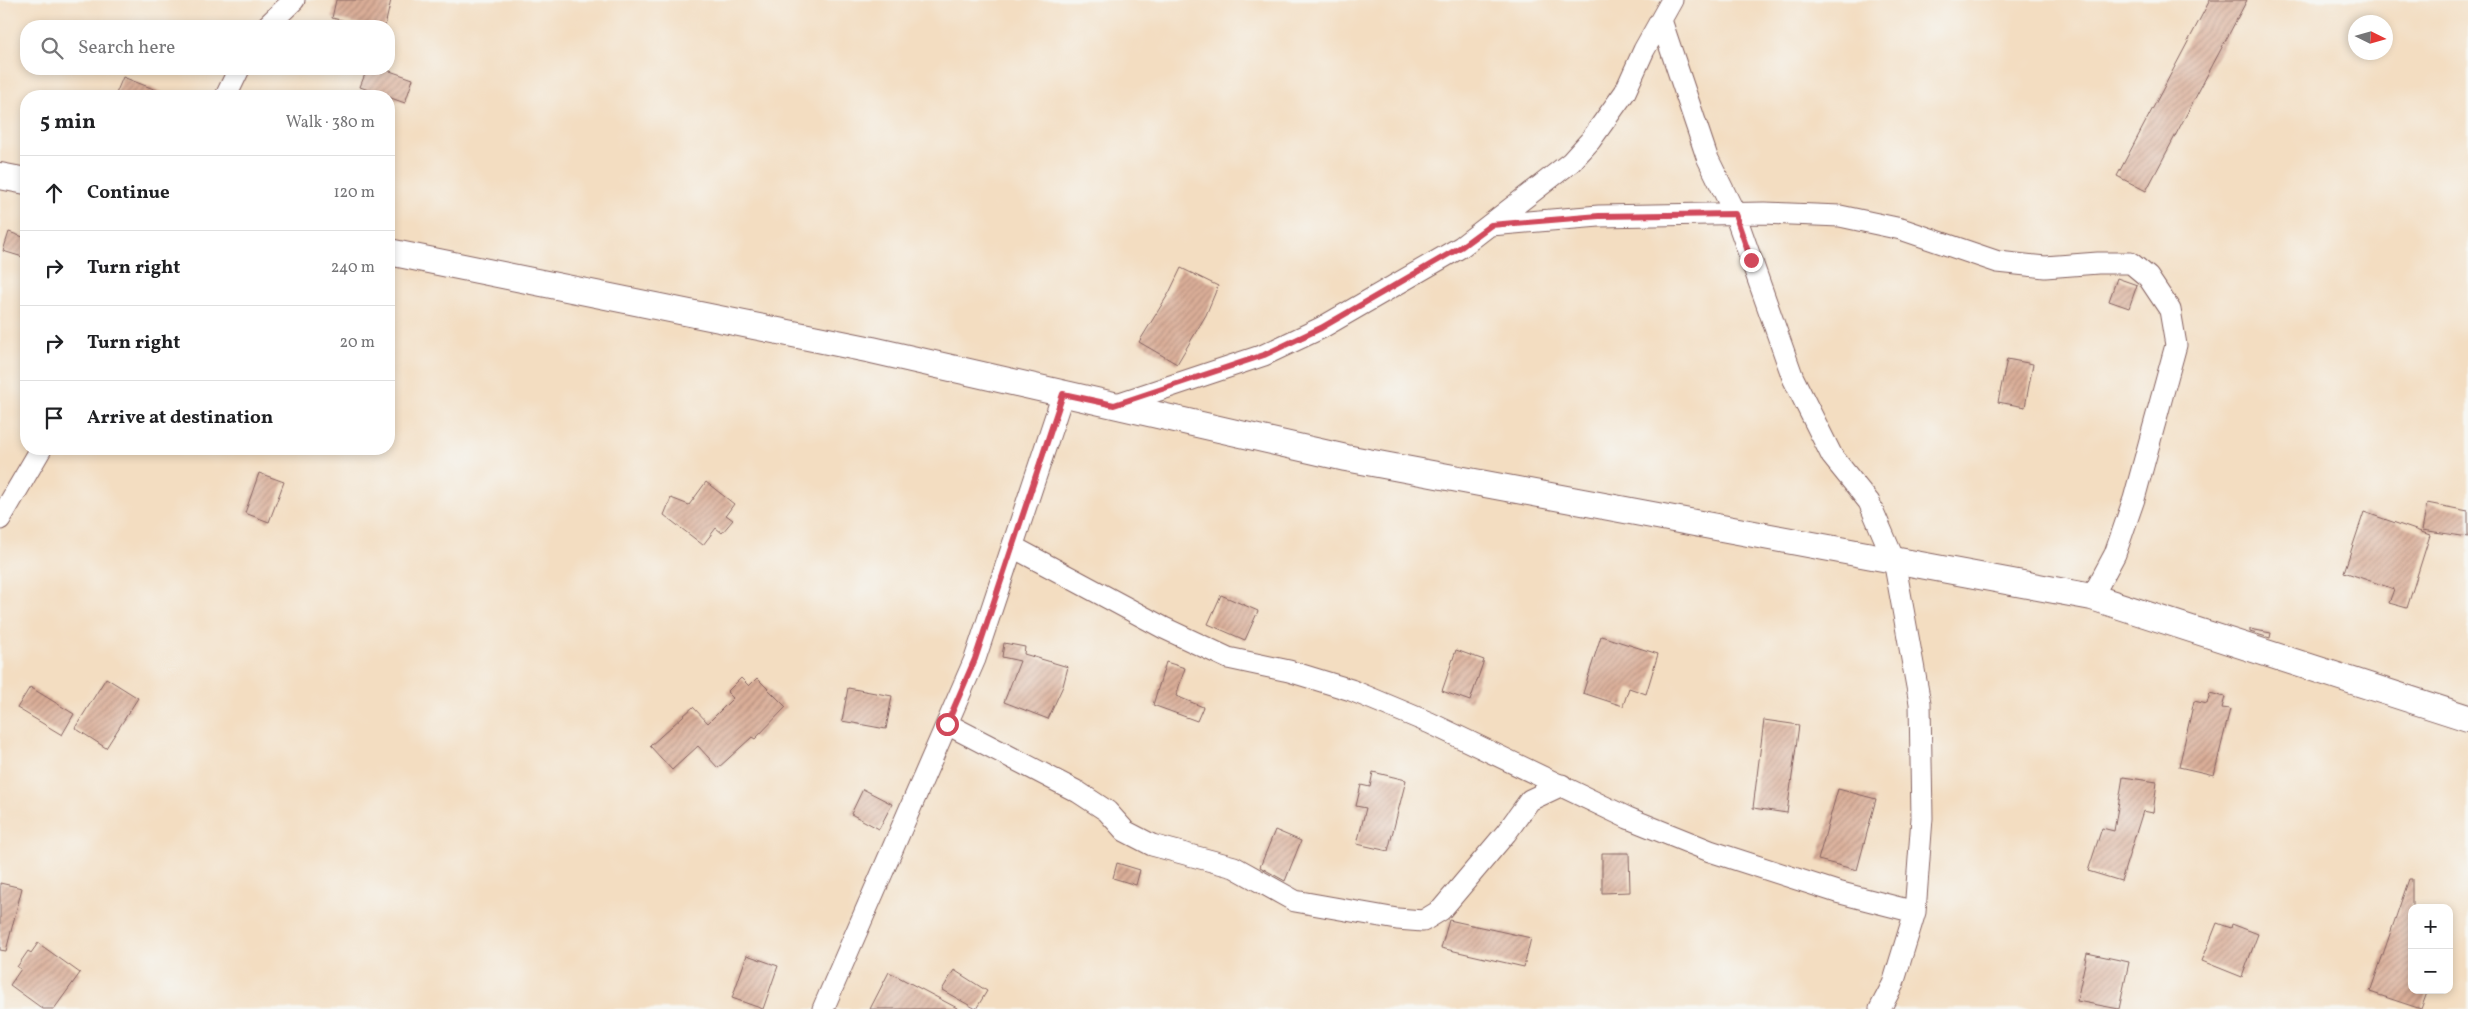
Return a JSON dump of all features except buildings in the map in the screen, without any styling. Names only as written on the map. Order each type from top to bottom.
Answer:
[{"type":"main road","points":[[0,176],[20,180]]},
{"type":"main road","points":[[395,253],[872,350],[1346,458],[2092,597],[2468,718]]},
{"type":"street","points":[[272,20],[294,0]]},
{"type":"street","points":[[1114,405],[1264,355],[1321,328],[1461,247],[1571,162],[1590,141],[1624,92],[1672,0]]},
{"type":"street","points":[[1661,20],[1707,157],[1735,214],[1793,378],[1832,456],[1869,502],[1894,560],[1920,703],[1922,818],[1915,912],[1893,984],[1880,1009]]},
{"type":"street","points":[[229,90],[236,75]]},
{"type":"street","points":[[1491,225],[1599,216],[1735,214],[1840,216],[1901,230],[1998,262],[2045,267],[2098,263],[2131,263],[2148,277],[2170,310],[2176,345],[2134,499],[2115,554],[2092,597]]},
{"type":"street","points":[[823,1009],[975,659],[1063,394]]},
{"type":"street","points":[[0,519],[37,455]]},
{"type":"street","points":[[1012,547],[1164,628],[1228,658],[1289,671],[1351,690],[1430,723],[1628,818],[1710,851],[1836,892],[1915,912]]},
{"type":"street","points":[[947,724],[1078,792],[1107,811],[1125,831],[1152,845],[1234,867],[1295,901],[1397,919],[1423,921],[1441,910],[1506,833],[1530,800],[1562,785]]},
{"type":"route","points":[[947,724],[975,659],[1063,394],[1114,405],[1264,355],[1321,328],[1461,247],[1491,225],[1599,216],[1735,214],[1751,260]]}]
